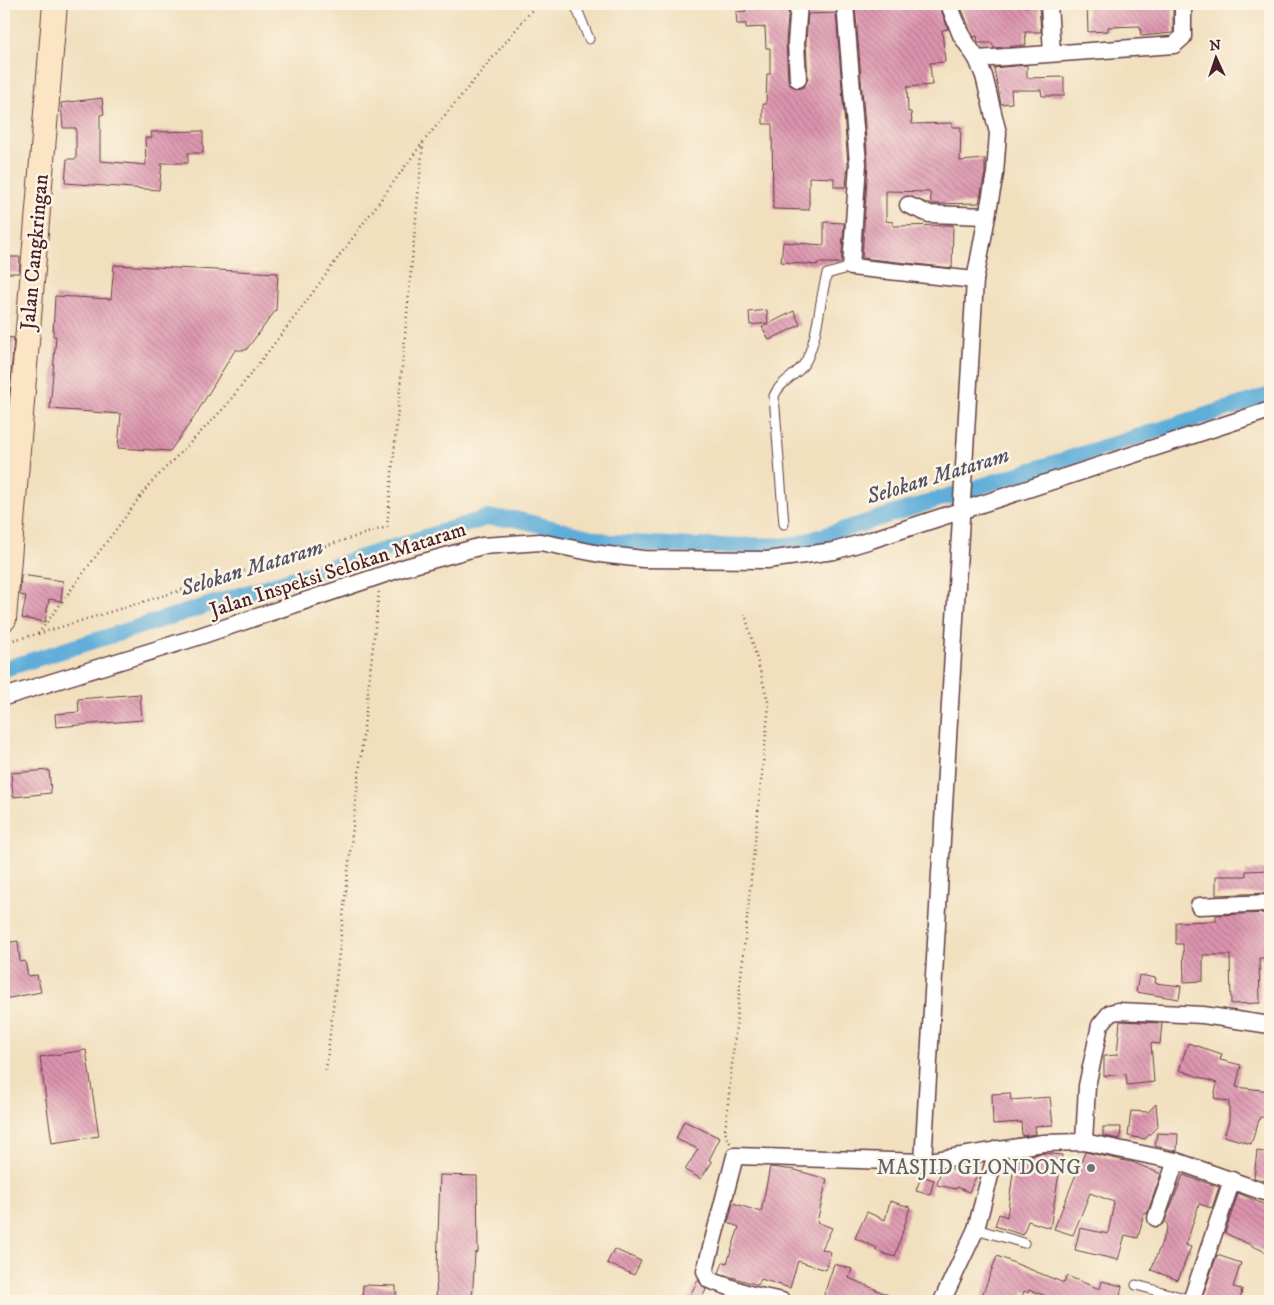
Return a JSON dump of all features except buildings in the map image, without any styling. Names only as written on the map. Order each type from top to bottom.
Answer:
[{"type":"main road","name":"Jalan Cangkringan","points":[[4,619],[7,535],[55,4]]},
{"type":"street","points":[[798,79],[796,43],[799,4]]},
{"type":"street","points":[[845,4],[858,149],[851,267],[975,280]]},
{"type":"street","points":[[923,1162],[962,475],[975,280],[995,174],[998,133],[991,100],[977,59],[961,36],[949,4]]},
{"type":"street","points":[[1048,4],[1052,53]]},
{"type":"street","points":[[977,59],[1178,44],[1182,38],[1183,4]]},
{"type":"street","points":[[908,205],[929,214],[987,216]]},
{"type":"street","name":"Jalan Inspeksi Selokan Mataram","points":[[4,697],[194,638],[380,575],[482,546],[540,542],[600,554],[643,559],[767,560],[807,556],[871,540],[961,503],[1270,410]]},
{"type":"street","points":[[1200,906],[1270,904]]},
{"type":"street","points":[[1084,1142],[1087,1086],[1100,1025],[1110,1013],[1118,1011],[1203,1015],[1270,1025]]},
{"type":"street","points":[[782,1301],[749,1297],[709,1280],[705,1271],[735,1156],[923,1162],[1043,1143],[1084,1142],[1176,1162],[1270,1194]]},
{"type":"street","points":[[942,1301],[976,1229],[997,1149]]},
{"type":"street","points":[[1156,1218],[1176,1162]]},
{"type":"street","points":[[1191,1301],[1232,1180]]},
{"type":"lane","points":[[575,4],[589,39]]},
{"type":"lane","points":[[784,524],[774,396],[780,385],[800,370],[807,359],[818,319],[827,274],[851,267]]},
{"type":"lane","points":[[976,1229],[1024,1243]]},
{"type":"lane","points":[[1136,1285],[1191,1301]]},
{"type":"path","points":[[38,634],[149,485],[225,407],[294,318],[423,142],[537,4]]},
{"type":"path","points":[[4,642],[38,634],[387,527],[423,142]]},
{"type":"path","points":[[326,1070],[380,575]]},
{"type":"path","points":[[735,1156],[725,1132],[769,705],[745,614]]},
{"type":"waterway","name":"Selokan Mataram","points":[[4,669],[486,518],[515,519],[610,542],[694,546],[794,545],[1270,395]]},
{"type":"place","name":"MASJID GLONDONG","points":[[1091,1168]]}]
